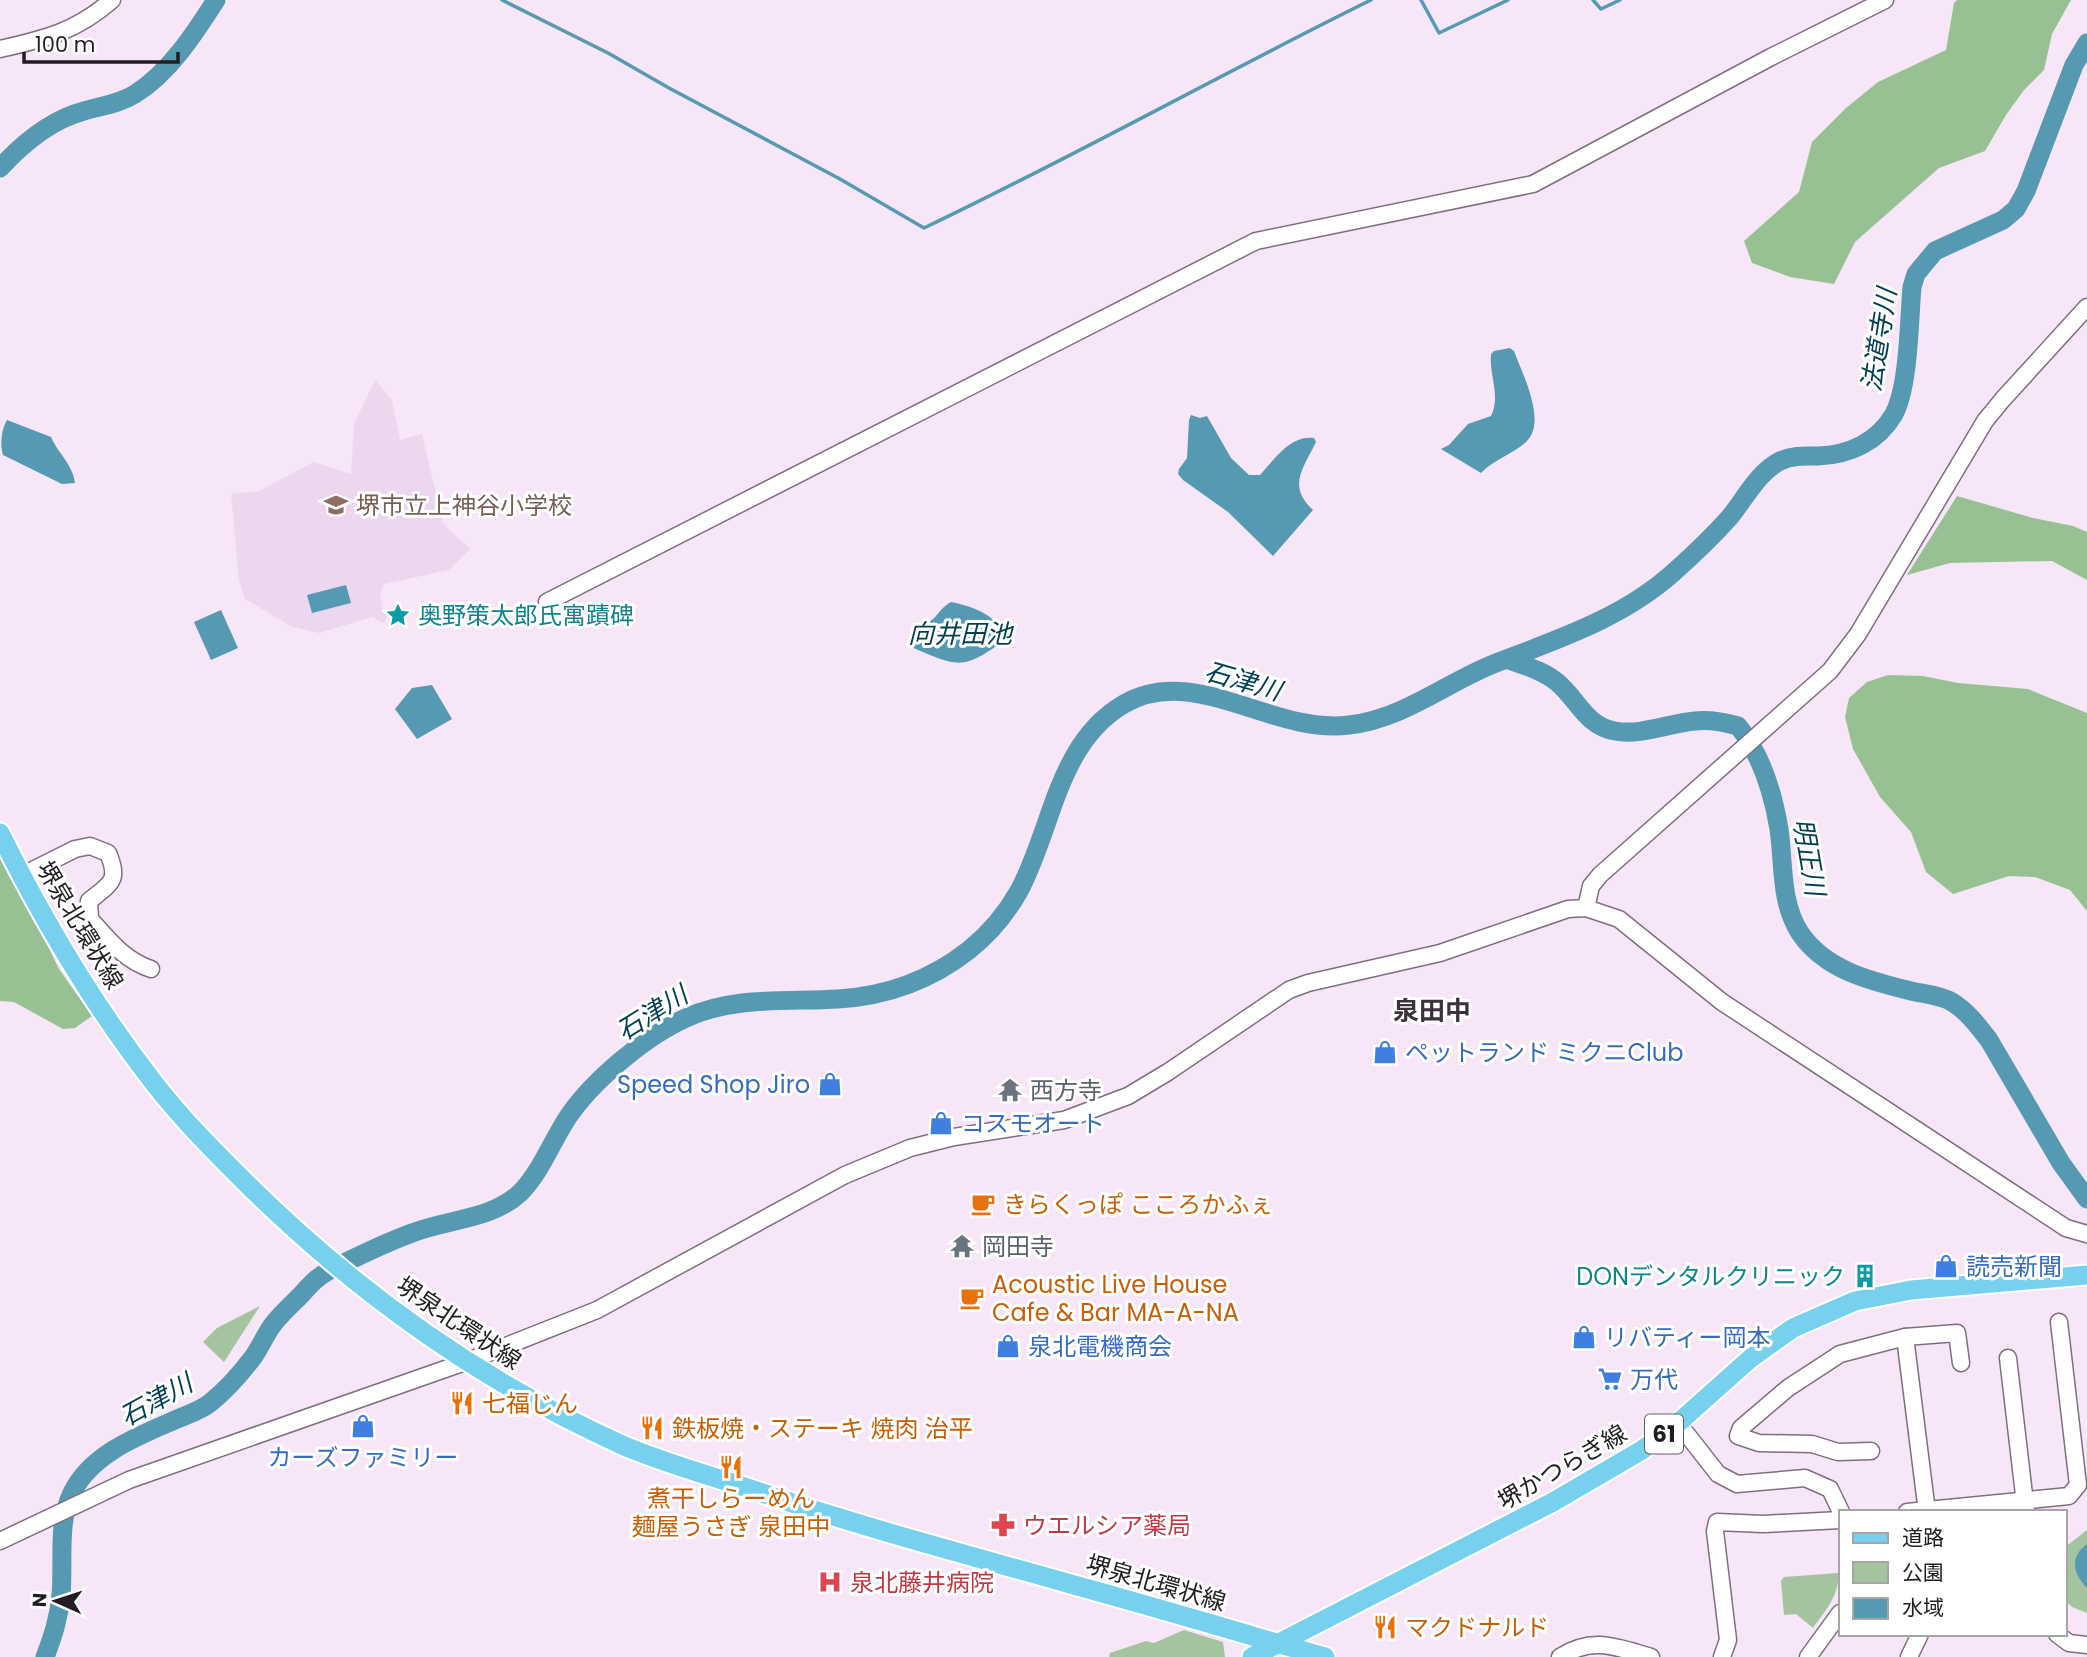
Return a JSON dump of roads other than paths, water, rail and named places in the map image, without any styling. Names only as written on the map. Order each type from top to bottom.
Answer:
[{"type":"main road","name":"堺泉北環状線","points":[[0,833],[56,937],[99,1005],[153,1083],[201,1139],[270,1207],[330,1260],[407,1321],[468,1361],[545,1408],[626,1447],[853,1524],[1325,1657]]},
{"type":"main road","name":"堺かつらぎ線","points":[[1252,1657],[1553,1503],[1642,1450],[1678,1423],[1751,1358],[1793,1328],[1856,1301],[1911,1290],[2087,1275]]},
{"type":"street","points":[[0,49],[56,36],[79,24],[112,0]]},
{"type":"street","points":[[547,602],[1256,241],[1284,233],[1533,184],[1771,57],[1885,0]]},
{"type":"street","points":[[1586,908],[1591,886],[1600,875],[1830,671],[1858,634],[1985,421],[2087,307]]},
{"type":"street","points":[[19,871],[75,849],[90,846],[108,852],[115,869],[111,883],[89,901],[90,919],[120,953],[136,964],[151,969]]},
{"type":"street","points":[[0,1541],[141,1475],[468,1361],[597,1310],[845,1175],[910,1148],[954,1137],[1064,1120],[1128,1096],[1289,990],[1308,982],[1440,953],[1568,909],[1586,908],[1619,919],[1723,1002],[2066,1228],[2087,1234]]},
{"type":"street","points":[[1947,1510],[2026,1506],[2069,1496],[2078,1485],[2059,1322]]},
{"type":"street","points":[[1871,1451],[1838,1452],[1812,1444],[1759,1443],[1738,1436],[1741,1428],[1788,1388],[1840,1354],[1905,1337],[1956,1333],[1961,1363]]},
{"type":"street","points":[[1905,1337],[1927,1510]]},
{"type":"street","points":[[2008,1358],[2026,1506]]},
{"type":"street","points":[[1678,1423],[1718,1474],[1737,1484],[1805,1478],[1830,1489],[1840,1510]]},
{"type":"street","points":[[1722,1657],[1728,1640],[1717,1522],[1763,1524],[1839,1520]]},
{"type":"street","points":[[1808,1657],[1839,1614]]},
{"type":"street","points":[[1909,1657],[1919,1636]]},
{"type":"street","points":[[2060,1636],[2069,1643],[2087,1645]]},
{"type":"street","points":[[1560,1657],[1574,1648],[1604,1644],[1651,1657]]},
{"type":"water","points":[[1510,348],[1514,351],[1531,397],[1535,422],[1533,432],[1522,446],[1481,473],[1441,449],[1449,445],[1468,424],[1491,416],[1495,393],[1491,354]]},
{"type":"water","points":[[1191,415],[1200,418],[1207,416],[1231,458],[1249,475],[1260,475],[1290,444],[1305,438],[1314,438],[1316,442],[1302,469],[1299,485],[1305,501],[1313,510],[1273,556],[1228,512],[1178,474],[1187,458]]},
{"type":"water","points":[[7,420],[51,437],[71,470],[75,483],[62,484],[3,455],[3,428]]},
{"type":"water","points":[[346,585],[351,603],[312,613],[307,595]]},
{"type":"water","name":"向井田池","points":[[951,602],[976,609],[992,618],[998,624],[1005,640],[979,657],[960,663],[940,659],[911,647],[915,627],[933,619]]},
{"type":"water","points":[[221,610],[238,648],[211,660],[194,622]]},
{"type":"water","points":[[432,685],[452,719],[417,739],[395,709],[412,688]]},
{"type":"water","points":[[2087,1544],[2087,1588],[2076,1571],[2075,1560]]},
{"type":"waterway","points":[[0,168],[28,141],[49,126],[72,115],[123,100],[147,85],[180,52],[216,0]]},
{"type":"waterway","points":[[502,0],[608,53],[840,179],[924,228],[1371,0]]},
{"type":"waterway","points":[[1421,0],[1439,33],[1508,0]]},
{"type":"waterway","points":[[1593,0],[1601,9],[1620,0]]},
{"type":"waterway","name":"石津川","points":[[45,1657],[60,1603],[64,1517],[72,1493],[91,1467],[131,1440],[210,1403],[257,1352],[277,1319],[326,1272],[426,1228],[496,1209],[520,1193],[534,1176],[568,1117],[591,1088],[621,1060],[670,1026],[723,1006],[761,1001],[838,999],[891,990],[924,978],[969,950],[997,923],[1019,891],[1059,789],[1084,741],[1102,721],[1124,704],[1151,694],[1178,691],[1206,695],[1291,720],[1320,725],[1349,725],[1387,716],[1473,673],[1587,627],[1632,603],[1674,572],[1702,546],[1729,518],[1758,479],[1780,461],[1794,457],[1841,453],[1862,445],[1880,432],[1894,414],[1903,387],[1912,287],[1916,274],[1935,251],[2003,220],[2016,209],[2026,191],[2074,65],[2087,43]]},
{"type":"waterway","name":"明正川","points":[[1509,660],[1553,679],[1589,718],[1615,731],[1645,731],[1706,720],[1738,726],[1753,749],[1769,788],[1779,829],[1786,896],[1800,933],[1810,946],[1835,965],[1880,983],[1942,998],[1963,1010],[1989,1040],[2061,1163],[2087,1199]]},
{"type":"place","name":"堺市立上神谷小学校","points":[[336,505]]},
{"type":"place","name":"奥野策太郎氏寓蹟碑","points":[[398,615]]},
{"type":"place","name":"ペットランド ミクニClub","points":[[1385,1052]]},
{"type":"place","name":"Speed Shop Jiro","points":[[830,1084]]},
{"type":"place","name":"西方寺","points":[[1010,1090]]},
{"type":"place","name":"コスモオート","points":[[941,1123]]},
{"type":"place","name":"きらくっぽ こころかふぇ","points":[[983,1204]]},
{"type":"place","name":"岡田寺","points":[[962,1246]]},
{"type":"place","name":"読売新聞","points":[[1946,1266]]},
{"type":"place","name":"DONデンタルクリニック","points":[[1865,1276]]},
{"type":"place","name":"Acoustic Live House Cafe & Bar MA-A-NA","points":[[972,1298]]},
{"type":"place","name":"リバティー岡本","points":[[1584,1337]]},
{"type":"place","name":"泉北電機商会","points":[[1008,1346]]},
{"type":"place","name":"万代","points":[[1610,1379]]},
{"type":"place","name":"七福じん","points":[[462,1403]]},
{"type":"place","name":"カーズファミリー","points":[[363,1426]]},
{"type":"place","name":"鉄板焼・ステーキ 焼肉 治平","points":[[652,1428]]},
{"type":"place","name":"煮干しらーめん 麺屋うさぎ 泉田中","points":[[731,1467]]},
{"type":"place","name":"ウエルシア薬局","points":[[1003,1525]]},
{"type":"place","name":"泉北藤井病院","points":[[830,1582]]},
{"type":"place","name":"マクドナルド","points":[[1385,1627]]},
{"type":"district","name":"泉田中","points":[[1432,1011]]},
{"type":"water label","name":"法道寺川","points":[[1879,340]]}]
